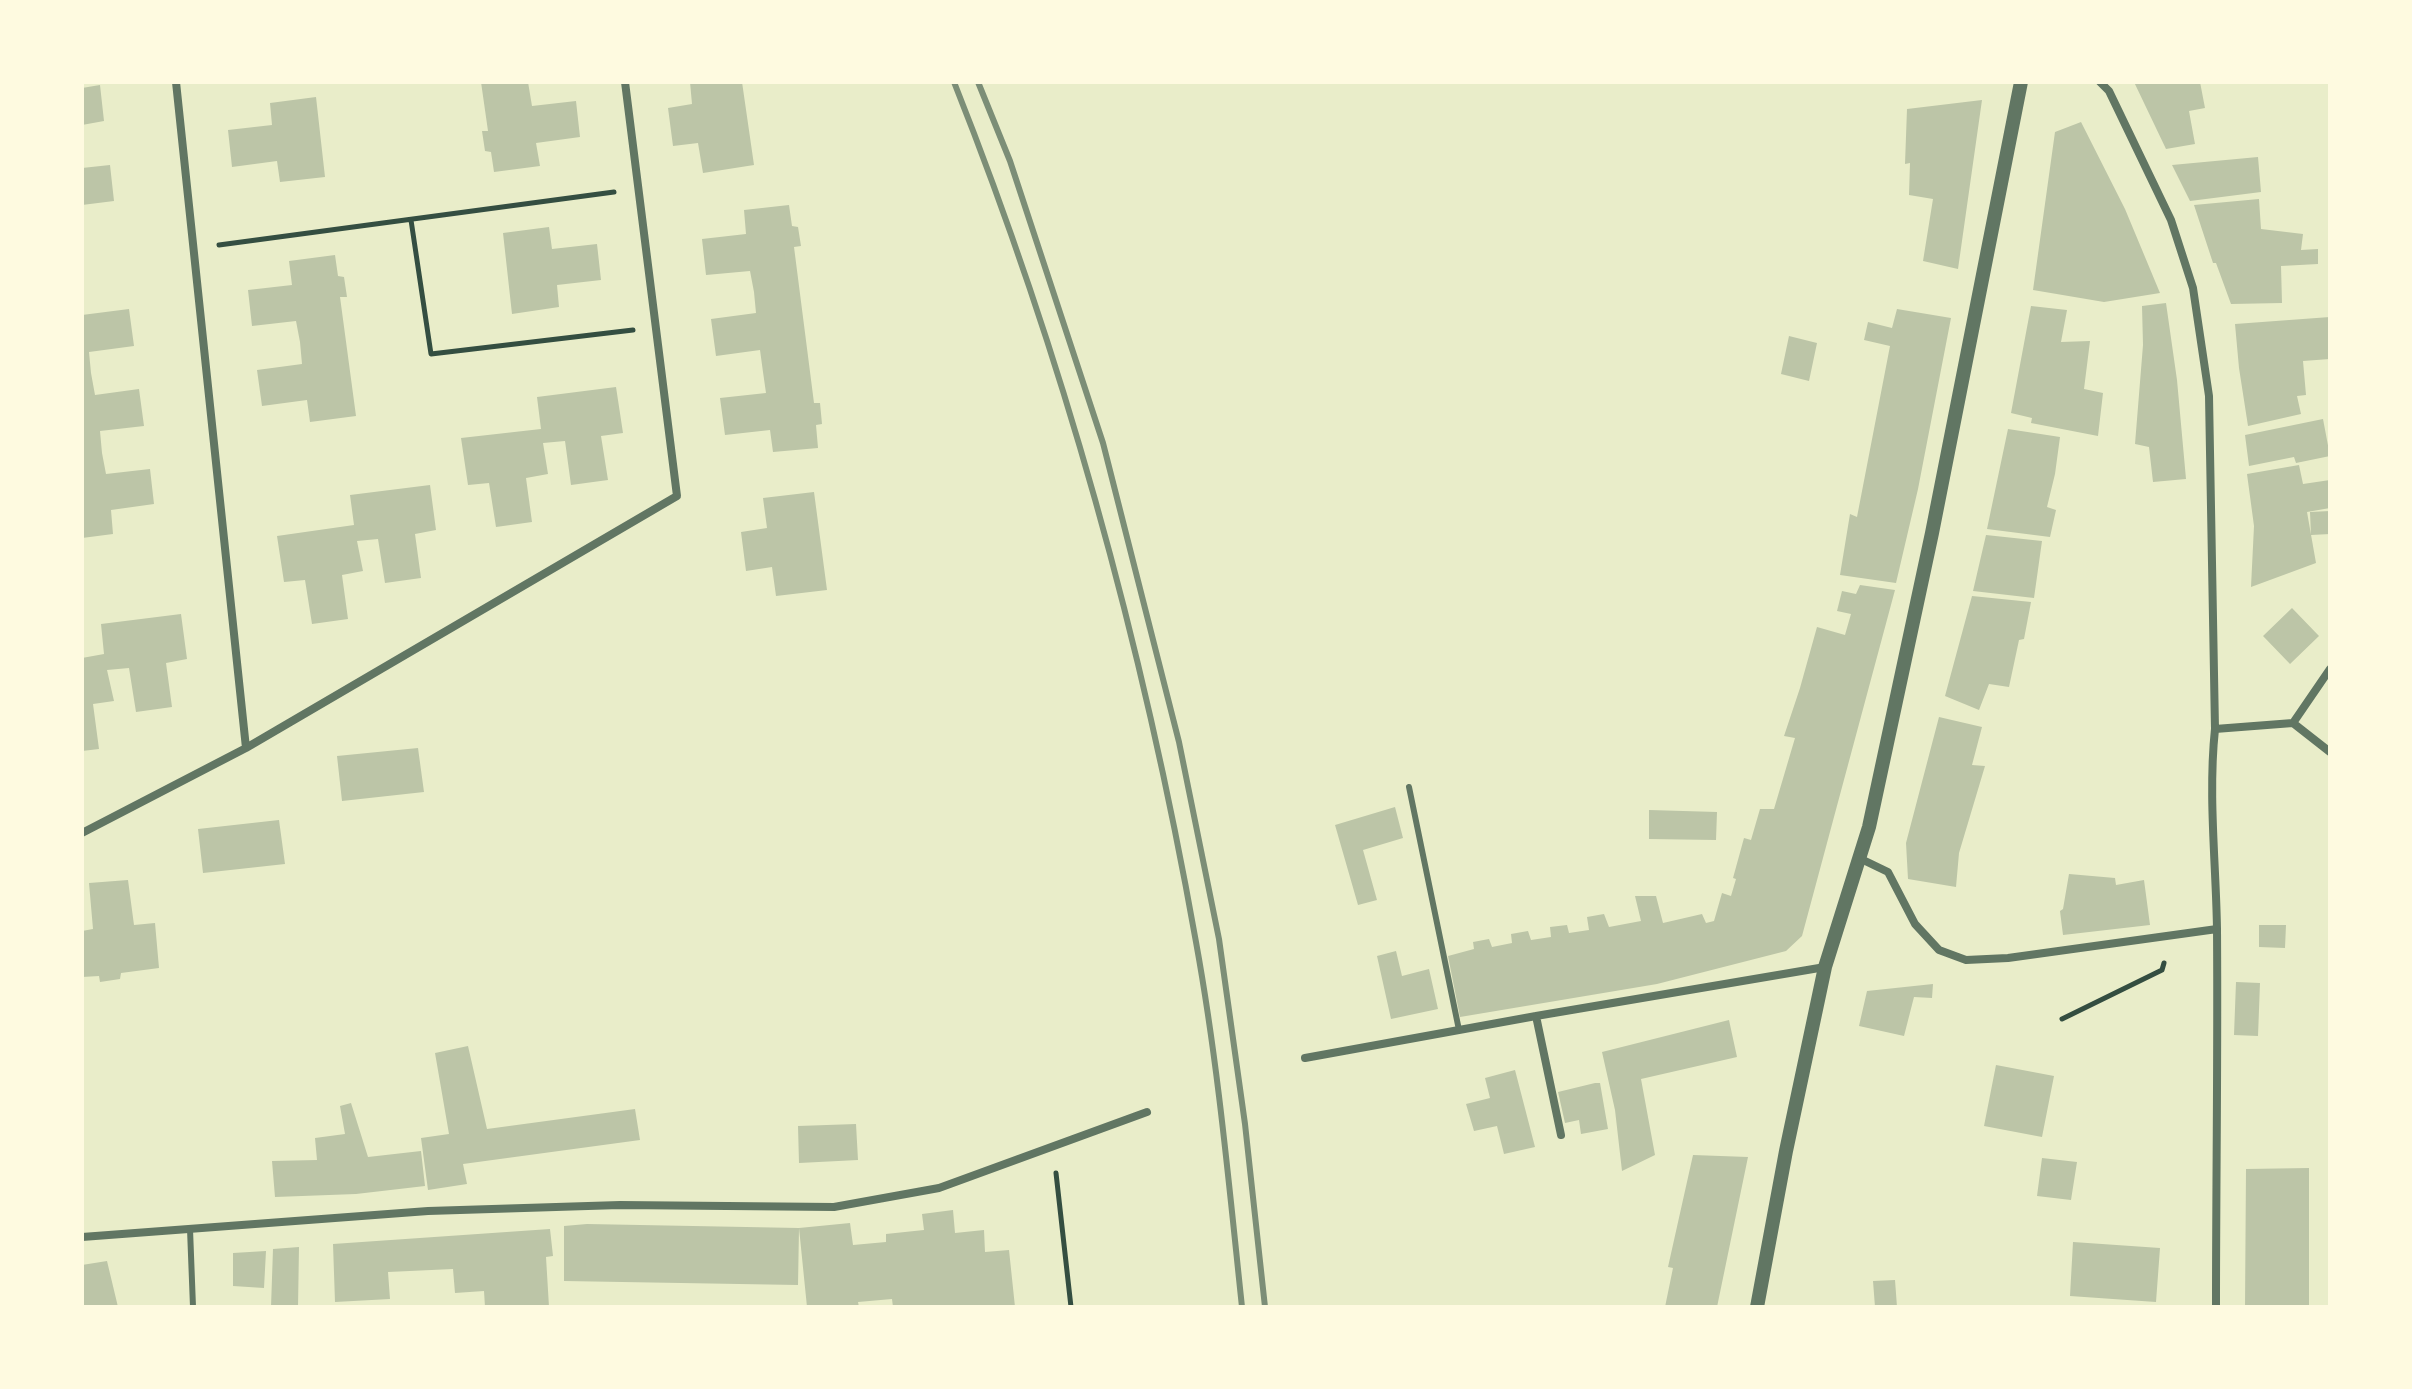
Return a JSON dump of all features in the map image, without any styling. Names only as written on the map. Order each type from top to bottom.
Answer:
[{"type":"street","points":[[176,82],[246,748]]},
{"type":"street","points":[[82,833],[246,748],[677,496],[625,82]]},
{"type":"street","points":[[1757,1307],[1825,967],[1869,827],[1932,533],[2021,82]]},
{"type":"street","points":[[2100,82],[2109,91],[2171,220],[2193,288],[2209,396],[2215,729],[2212,757],[2217,929],[2216,1306]]},
{"type":"street","points":[[2293,723],[2330,669]]},
{"type":"street","points":[[2215,729],[2293,723],[2330,752]]},
{"type":"street","points":[[1859,858],[1888,872],[1915,924],[1939,950],[1966,960],[2008,958],[2217,929]]},
{"type":"street","points":[[1305,1058],[1825,967]]},
{"type":"street","points":[[1536,1016],[1561,1135]]},
{"type":"street","points":[[82,1237],[428,1211],[576,1206],[834,1207],[939,1188],[1147,1112]]},
{"type":"lane","points":[[1409,787],[1459,1030]]},
{"type":"lane","points":[[190,1229],[193,1307]]},
{"type":"path","points":[[194,249],[638,189]]},
{"type":"path","points":[[411,220],[431,354],[655,327]]},
{"type":"path","points":[[2062,1019],[2162,970],[2171,935]]},
{"type":"path","points":[[1051,1147],[1059,1183],[1071,1307]]},
{"type":"building","points":[[481,82],[528,82],[532,106],[576,101],[580,137],[536,143],[540,166],[494,172],[491,152],[485,151],[482,131],[488,131]]},
{"type":"building","points":[[690,82],[742,82],[754,165],[703,173],[698,143],[673,146],[668,108],[692,104]]},
{"type":"building","points":[[2134,82],[2200,82],[2205,108],[2189,111],[2195,144],[2166,149]]},
{"type":"building","points":[[100,85],[104,121],[82,125],[82,88]]},
{"type":"building","points":[[316,97],[325,177],[280,182],[277,161],[232,167],[228,130],[272,125],[270,103]]},
{"type":"building","points":[[1982,100],[1958,269],[1923,261],[1933,199],[1909,195],[1910,163],[1905,164],[1907,109]]},
{"type":"building","points":[[2081,122],[2125,209],[2160,293],[2104,302],[2033,290],[2055,132]]},
{"type":"building","points":[[2258,157],[2261,192],[2190,201],[2172,165]]},
{"type":"building","points":[[110,165],[114,201],[82,205],[82,168]]},
{"type":"building","points":[[2259,199],[2261,229],[2303,234],[2301,250],[2318,249],[2318,264],[2281,266],[2282,303],[2231,304],[2216,263],[2213,263],[2194,205]]},
{"type":"building","points":[[789,205],[792,226],[798,227],[801,246],[794,247],[814,403],[820,403],[822,424],[816,425],[818,448],[773,452],[770,430],[725,435],[720,398],[766,393],[760,350],[716,356],[711,319],[756,313],[750,271],[706,275],[702,239],[746,234],[744,210]]},
{"type":"building","points":[[549,227],[552,249],[597,244],[601,280],[557,285],[559,307],[512,314],[503,233]]},
{"type":"building","points":[[335,255],[338,276],[344,277],[347,297],[340,297],[356,416],[310,422],[307,400],[262,406],[257,370],[302,364],[300,342],[296,321],[252,326],[248,290],[292,285],[289,261]]},
{"type":"building","points":[[2166,303],[2186,479],[2153,482],[2149,447],[2135,444],[2143,345],[2142,306]]},
{"type":"building","points":[[2031,306],[2067,310],[2061,342],[2090,341],[2084,389],[2103,393],[2098,436],[2031,423],[2032,418],[2011,413]]},
{"type":"building","points":[[129,309],[134,346],[89,352],[91,373],[95,395],[139,389],[144,426],[100,431],[102,453],[106,474],[150,469],[154,504],[111,510],[113,534],[82,538],[82,315]]},
{"type":"building","points":[[1897,309],[1951,318],[1918,489],[1896,583],[1840,575],[1850,514],[1857,517],[1890,346],[1864,340],[1868,322],[1892,328]]},
{"type":"building","points":[[2330,317],[2330,359],[2303,361],[2306,395],[2297,396],[2301,414],[2248,426],[2235,324]]},
{"type":"building","points":[[1789,336],[1817,343],[1809,381],[1781,374]]},
{"type":"building","points":[[616,387],[623,433],[601,436],[608,480],[571,485],[565,441],[543,443],[548,474],[526,478],[532,522],[496,527],[489,483],[468,485],[461,438],[541,429],[537,397]]},
{"type":"building","points":[[2323,419],[2330,456],[2296,463],[2294,457],[2249,466],[2245,435]]},
{"type":"building","points":[[2008,429],[2060,437],[2047,507],[2056,510],[2050,537],[1987,529]]},
{"type":"building","points":[[2299,465],[2303,484],[2330,480],[2330,508],[2307,512],[2316,563],[2251,587],[2254,526],[2247,474]]},
{"type":"building","points":[[430,485],[436,530],[415,534],[421,578],[385,583],[378,539],[357,541],[363,571],[342,575],[348,619],[312,624],[305,580],[284,582],[277,536],[354,525],[350,495]]},
{"type":"building","points":[[814,492],[827,590],[776,596],[772,567],[746,571],[741,532],[767,528],[763,498]]},
{"type":"building","points":[[2330,511],[2330,534],[2311,535],[2310,512]]},
{"type":"building","points":[[1986,535],[2042,541],[2034,598],[1973,591]]},
{"type":"building","points":[[1860,585],[1895,590],[1802,936],[1786,951],[1657,984],[1460,1017],[1448,956],[1474,949],[1473,942],[1489,939],[1492,947],[1512,943],[1511,934],[1528,931],[1531,940],[1551,937],[1550,927],[1567,925],[1569,933],[1589,930],[1587,917],[1604,914],[1609,927],[1641,921],[1635,896],[1656,896],[1663,923],[1702,914],[1706,923],[1714,921],[1722,893],[1731,896],[1744,838],[1751,840],[1760,809],[1774,809],[1795,738],[1784,736],[1817,627],[1845,635],[1851,614],[1837,611],[1842,591],[1856,594]]},
{"type":"building","points":[[1972,596],[2031,602],[2024,639],[2019,640],[2009,687],[1989,684],[1979,710],[1945,696]]},
{"type":"building","points":[[2292,608],[2319,636],[2290,664],[2263,636]]},
{"type":"building","points":[[181,614],[187,659],[166,663],[172,707],[136,712],[129,668],[107,670],[114,701],[93,704],[99,749],[82,751],[82,658],[104,654],[101,624]]},
{"type":"building","points":[[1939,717],[1982,727],[1972,765],[1985,766],[1959,853],[1956,887],[1908,879],[1906,843]]},
{"type":"building","points":[[418,748],[424,792],[342,801],[337,756]]},
{"type":"building","points":[[1395,807],[1403,838],[1363,850],[1377,900],[1358,905],[1335,825]]},
{"type":"building","points":[[1649,810],[1717,812],[1716,840],[1649,839]]},
{"type":"building","points":[[279,820],[285,864],[203,873],[198,829]]},
{"type":"building","points":[[2069,874],[2115,878],[2116,885],[2144,880],[2150,925],[2063,935],[2060,911],[2063,909]]},
{"type":"building","points":[[128,880],[134,925],[155,923],[159,968],[121,973],[120,979],[100,982],[99,976],[82,977],[82,931],[93,929],[89,883]]},
{"type":"building","points":[[2259,925],[2286,925],[2285,948],[2259,947]]},
{"type":"building","points":[[1396,951],[1402,976],[1429,969],[1438,1009],[1391,1019],[1377,956]]},
{"type":"building","points":[[2236,982],[2260,983],[2258,1036],[2234,1035]]},
{"type":"building","points":[[1933,984],[1932,998],[1914,997],[1904,1036],[1859,1026],[1867,991]]},
{"type":"building","points":[[1729,1020],[1737,1057],[1641,1079],[1655,1155],[1622,1171],[1615,1110],[1602,1052]]},
{"type":"building","points":[[468,1046],[487,1129],[635,1109],[640,1140],[463,1164],[467,1184],[428,1190],[421,1138],[449,1134],[435,1053]]},
{"type":"building","points":[[1996,1065],[2054,1076],[2042,1137],[1984,1126]]},
{"type":"building","points":[[1515,1070],[1535,1147],[1504,1154],[1497,1126],[1474,1131],[1466,1104],[1490,1098],[1485,1078]]},
{"type":"building","points":[[1600,1083],[1608,1129],[1581,1134],[1579,1120],[1565,1123],[1558,1092]]},
{"type":"building","points":[[351,1103],[368,1157],[421,1151],[425,1186],[356,1194],[275,1197],[272,1161],[317,1160],[315,1138],[345,1134],[340,1106]]},
{"type":"building","points":[[856,1124],[858,1160],[799,1163],[798,1126]]},
{"type":"building","points":[[1693,1155],[1748,1157],[1717,1307],[1665,1307],[1673,1268],[1668,1267]]},
{"type":"building","points":[[2042,1158],[2077,1162],[2071,1200],[2037,1196]]},
{"type":"building","points":[[2309,1168],[2309,1307],[2245,1307],[2246,1169]]},
{"type":"building","points":[[953,1210],[955,1233],[984,1230],[985,1252],[1009,1250],[1015,1307],[893,1307],[892,1299],[858,1302],[859,1307],[807,1307],[799,1228],[850,1223],[853,1245],[886,1242],[886,1234],[924,1230],[922,1214]]},
{"type":"building","points":[[564,1226],[799,1228],[798,1285],[564,1281]]},
{"type":"building","points":[[550,1229],[553,1256],[546,1257],[549,1307],[485,1307],[484,1291],[455,1293],[453,1269],[388,1272],[390,1299],[335,1302],[333,1244]]},
{"type":"building","points":[[2073,1242],[2160,1248],[2156,1302],[2070,1296]]},
{"type":"building","points":[[299,1247],[298,1307],[271,1307],[273,1249]]},
{"type":"building","points":[[266,1251],[264,1288],[233,1286],[233,1253]]},
{"type":"building","points":[[107,1261],[118,1307],[82,1307],[82,1265]]},
{"type":"building","points":[[1895,1280],[1897,1307],[1875,1307],[1873,1281]]},
{"type":"railway","points":[[954,82],[994,186],[1065,399],[1097,506],[1152,723],[1204,987],[1242,1307]]},
{"type":"railway","points":[[978,82],[1010,161],[1103,443],[1179,742],[1219,939],[1245,1124],[1265,1307]]}]
